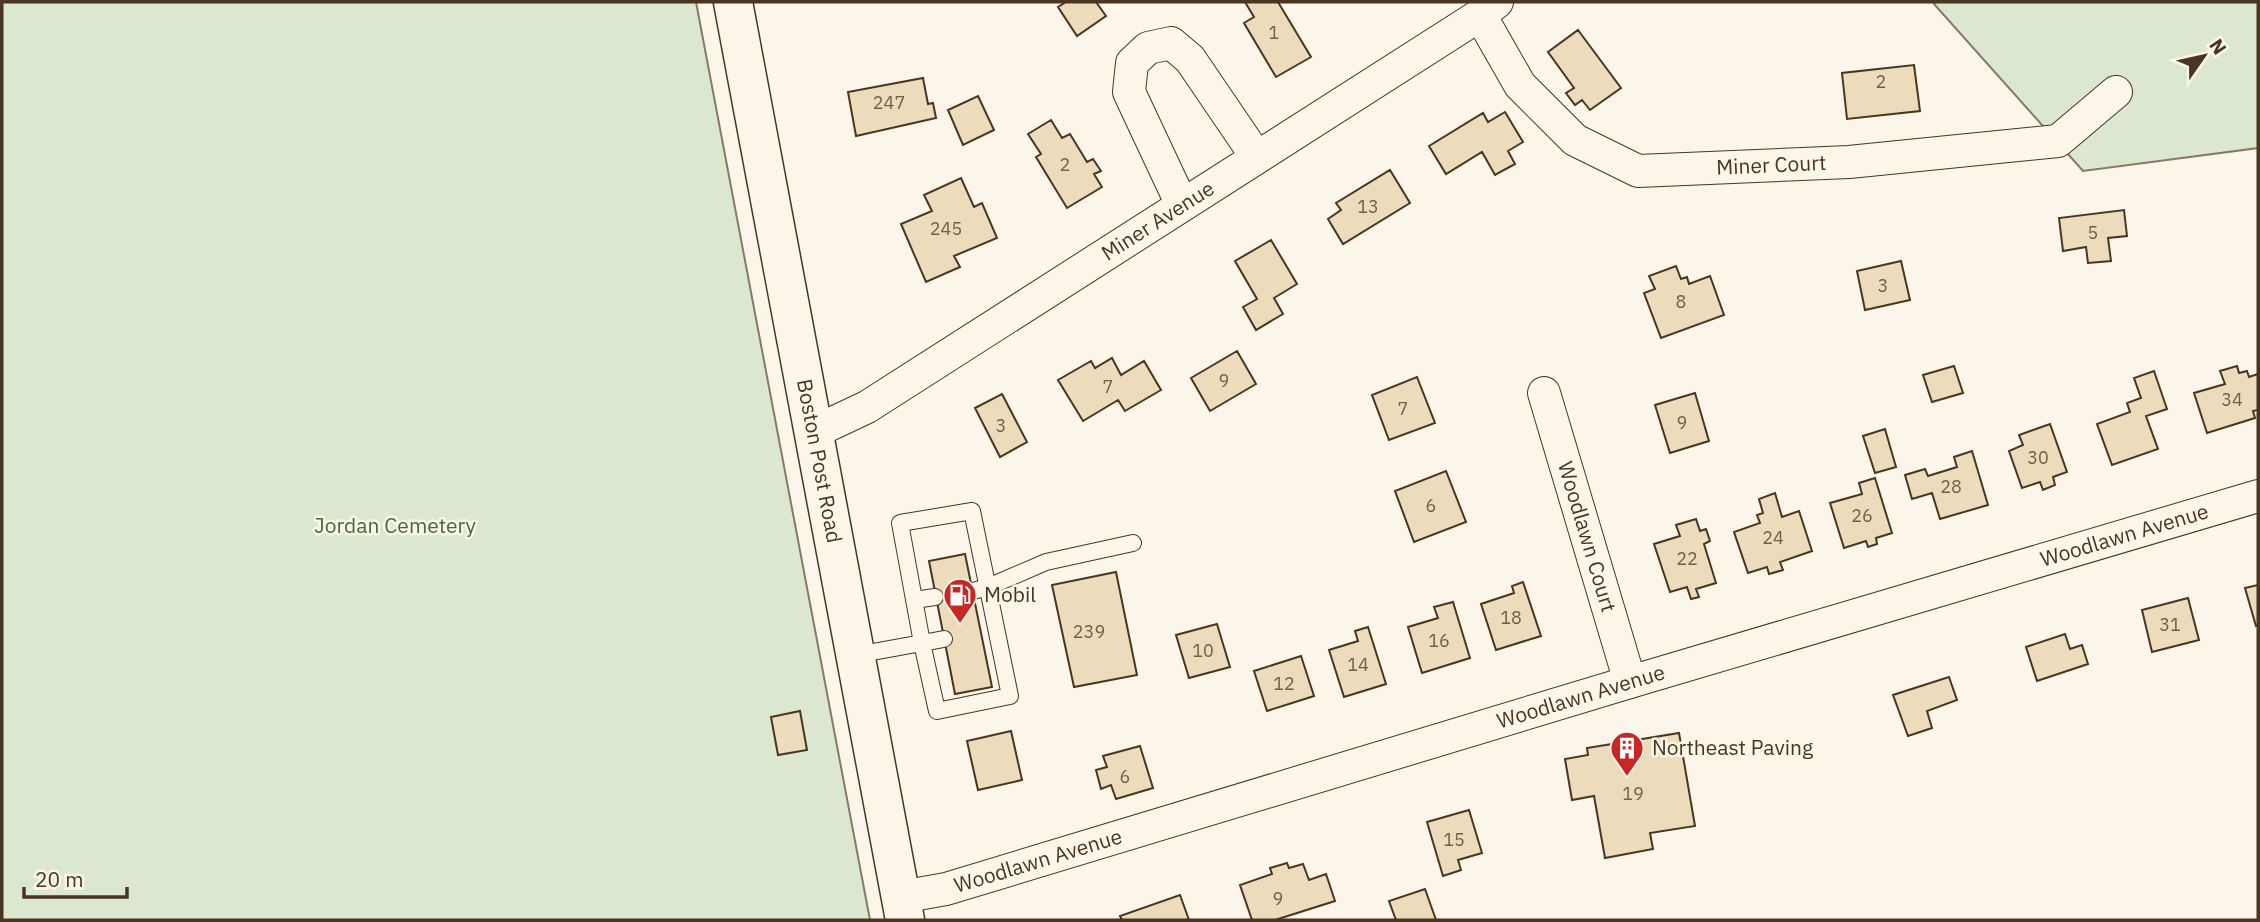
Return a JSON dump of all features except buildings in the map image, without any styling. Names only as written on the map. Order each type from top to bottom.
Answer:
[{"type":"main road","name":"Boston Post Road","points":[[733,2],[903,909]]},
{"type":"street","name":"Miner Avenue","points":[[814,432],[867,407],[1488,8]]},
{"type":"street","name":"Miner Court","points":[[1488,8],[1520,85],[1575,140],[1638,171],[1849,162],[2058,141],[2116,92]]},
{"type":"street","points":[[1182,205],[1129,92],[1132,63],[1148,48],[1171,43],[1191,59],[1256,156]]},
{"type":"street","name":"Woodlawn Court","points":[[1544,393],[1630,682]]},
{"type":"street","name":"Woodlawn Avenue","points":[[903,909],[960,886],[1630,682],[2258,496]]},
{"type":"lane","points":[[972,511],[980,589],[989,631],[1010,696],[937,711],[914,600],[900,523],[972,511]]},
{"type":"lane","points":[[980,589],[1046,562],[1133,544]]},
{"type":"lane","points":[[914,600],[935,597]]},
{"type":"lane","points":[[856,655],[944,639]]},
{"type":"green space","name":"Jordan Cemetery","points":[[2,2],[696,2],[870,920],[2,920]]},
{"type":"green space","points":[[2258,2],[2258,148],[2083,171],[1934,4]]},
{"type":"place","name":"Mobil","points":[[960,625]]},
{"type":"place","name":"Northeast Paving","points":[[1627,778]]}]
